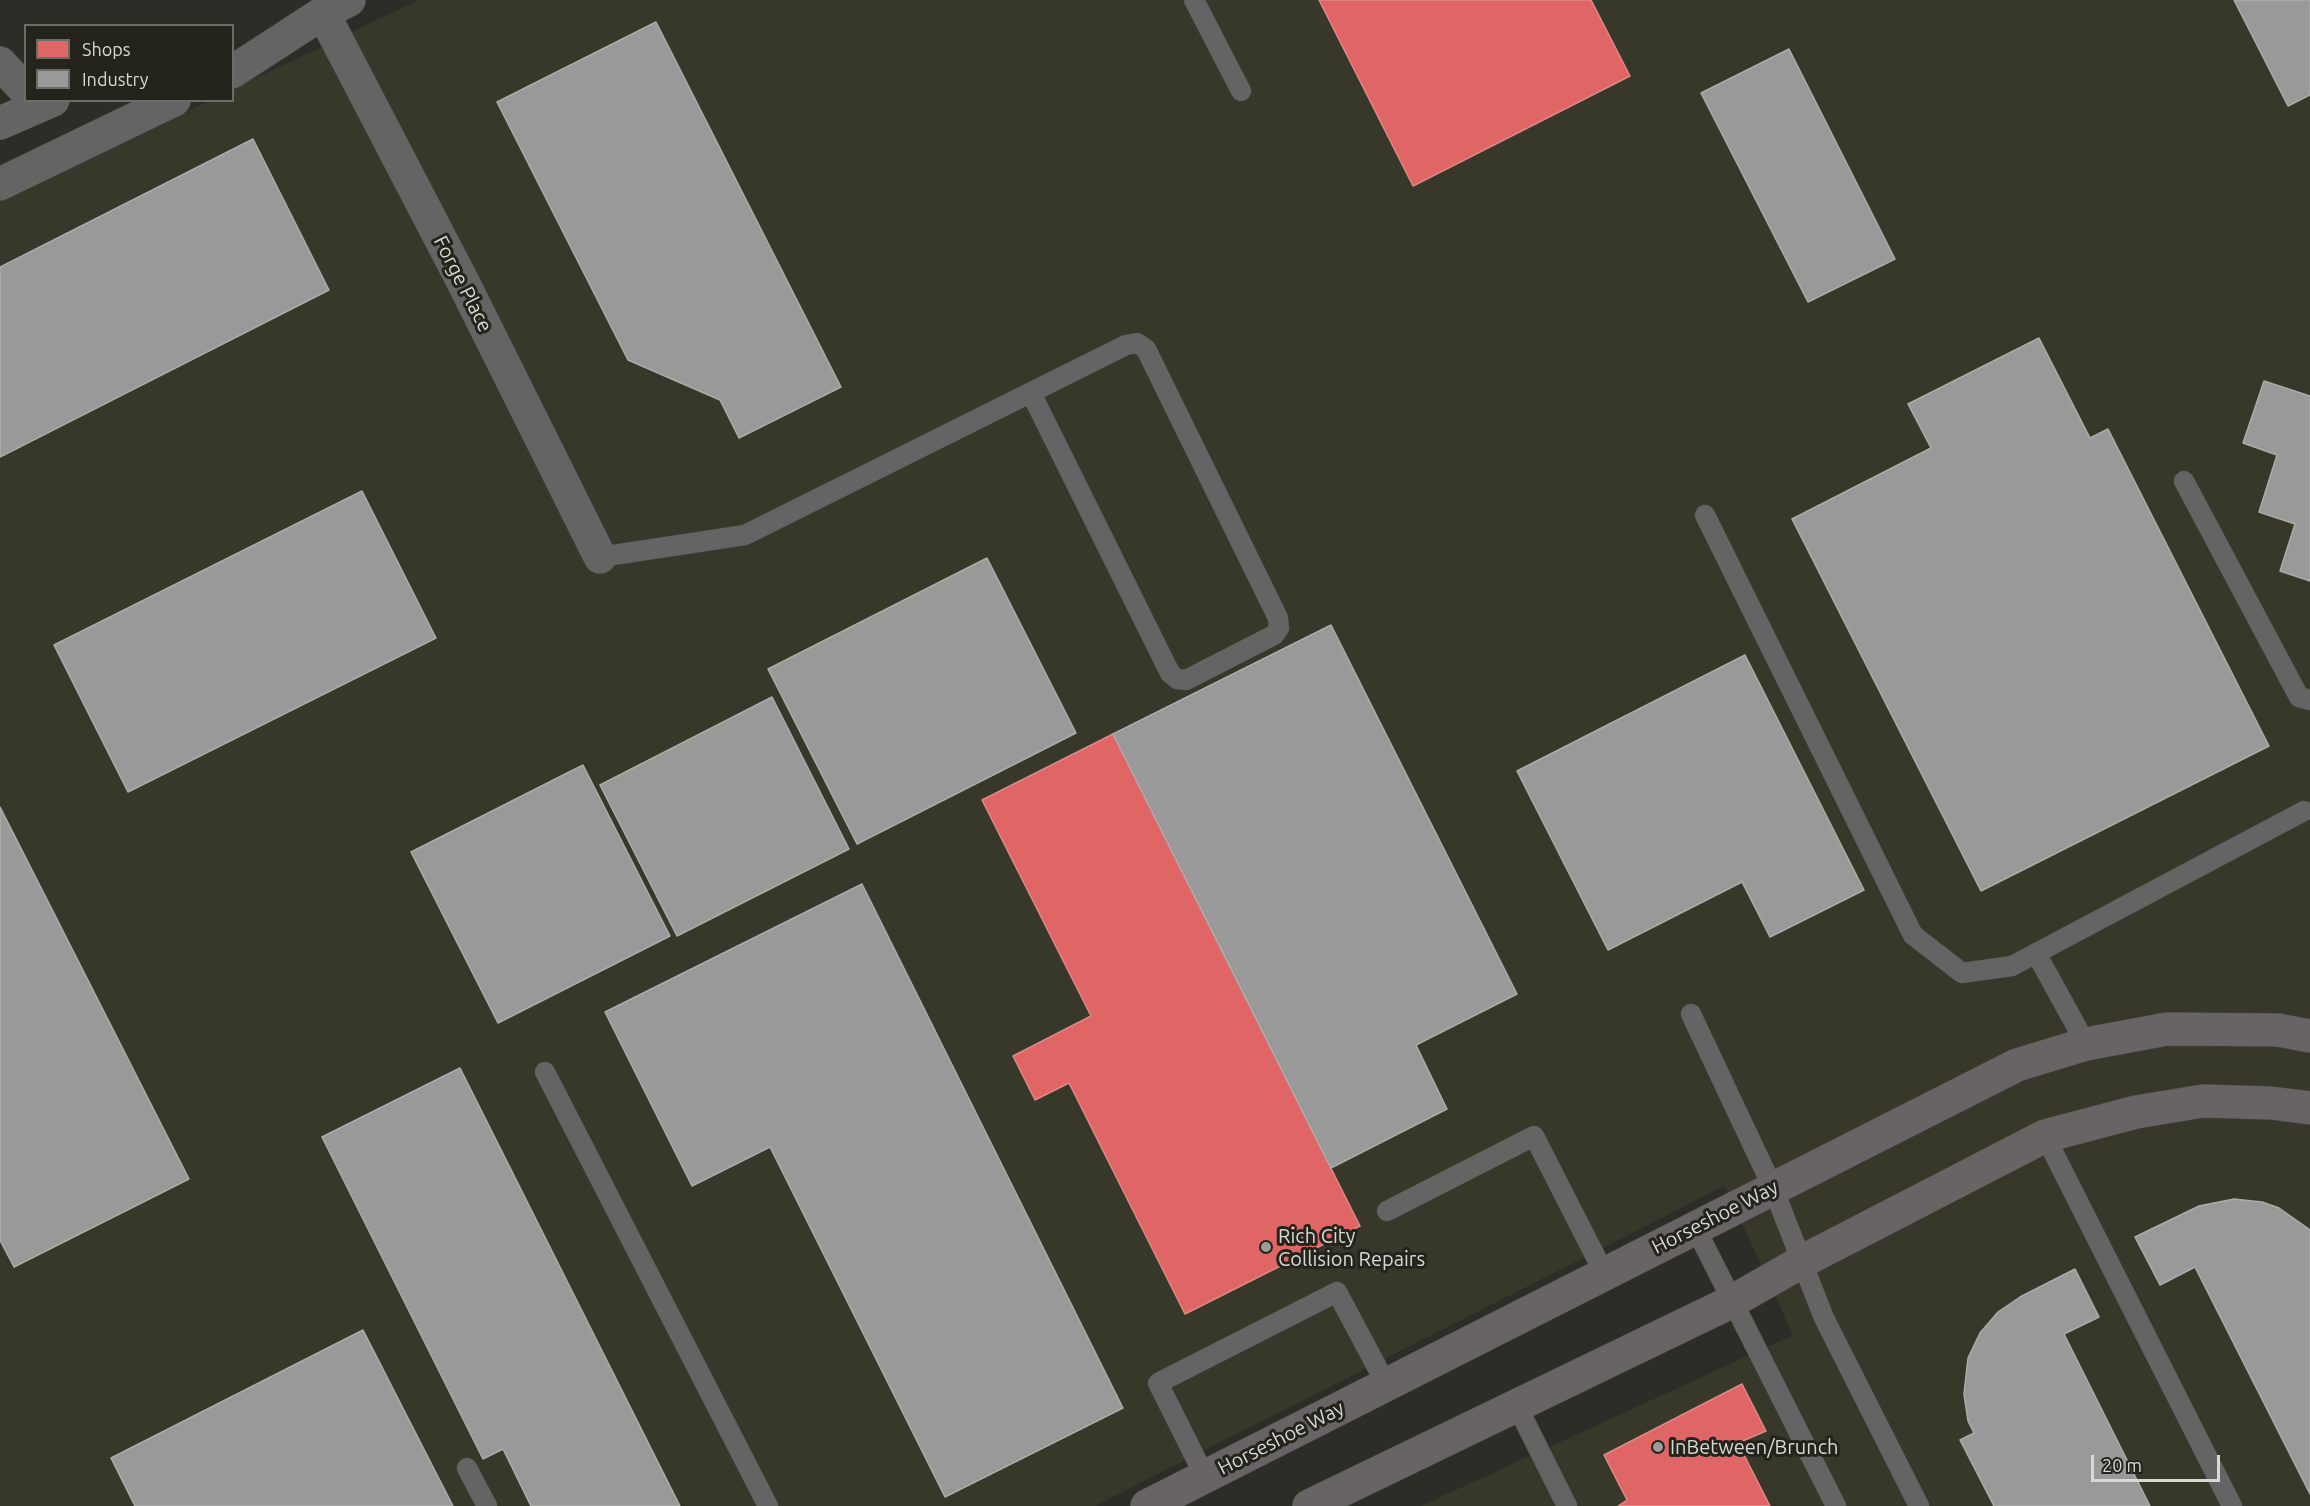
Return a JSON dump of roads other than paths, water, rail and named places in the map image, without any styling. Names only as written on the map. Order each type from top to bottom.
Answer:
[{"type":"street","points":[[234,42],[336,7]]},
{"type":"street","points":[[234,71],[336,7]]},
{"type":"street","name":"Forge Place","points":[[336,7],[463,282],[600,557]]},
{"type":"street","points":[[0,63],[24,86]]},
{"type":"street","points":[[0,123],[33,102]]},
{"type":"street","points":[[0,184],[170,102]]},
{"type":"street","name":"Horseshoe Way","points":[[1147,1506],[2017,1065],[2086,1044],[2167,1029],[2278,1030],[2310,1036]]},
{"type":"street","points":[[1309,1506],[1733,1301],[2045,1136],[2136,1112],[2203,1101],[2271,1102],[2310,1108]]},
{"type":"lane","points":[[1194,0],[1241,91]]},
{"type":"lane","points":[[600,557],[745,535],[1126,345],[1137,343],[1146,349],[1278,618],[1279,628],[1274,635],[1186,680],[1177,679],[1170,673],[1031,393]]},
{"type":"lane","points":[[2184,481],[2299,697],[2310,700]]},
{"type":"lane","points":[[1705,515],[1913,935],[1962,973],[2012,966],[2304,811]]},
{"type":"lane","points":[[2036,953],[2086,1044]]},
{"type":"lane","points":[[1691,1014],[1773,1188],[1824,1318],[1918,1506]]},
{"type":"lane","points":[[545,1072],[768,1506]]},
{"type":"lane","points":[[1387,1211],[1534,1136],[1605,1273]]},
{"type":"lane","points":[[2045,1136],[2232,1506]]},
{"type":"lane","points":[[1695,1227],[1836,1506]]},
{"type":"lane","points":[[1205,1477],[1158,1383],[1179,1372],[1337,1292],[1386,1384]]},
{"type":"lane","points":[[1516,1404],[1567,1506]]},
{"type":"lane","points":[[467,1468],[487,1506]]},
{"type":"place","name":"Rich City Collision Repairs","points":[[1266,1247]]},
{"type":"place","name":"InBetween/Brunch","points":[[1658,1447]]}]
